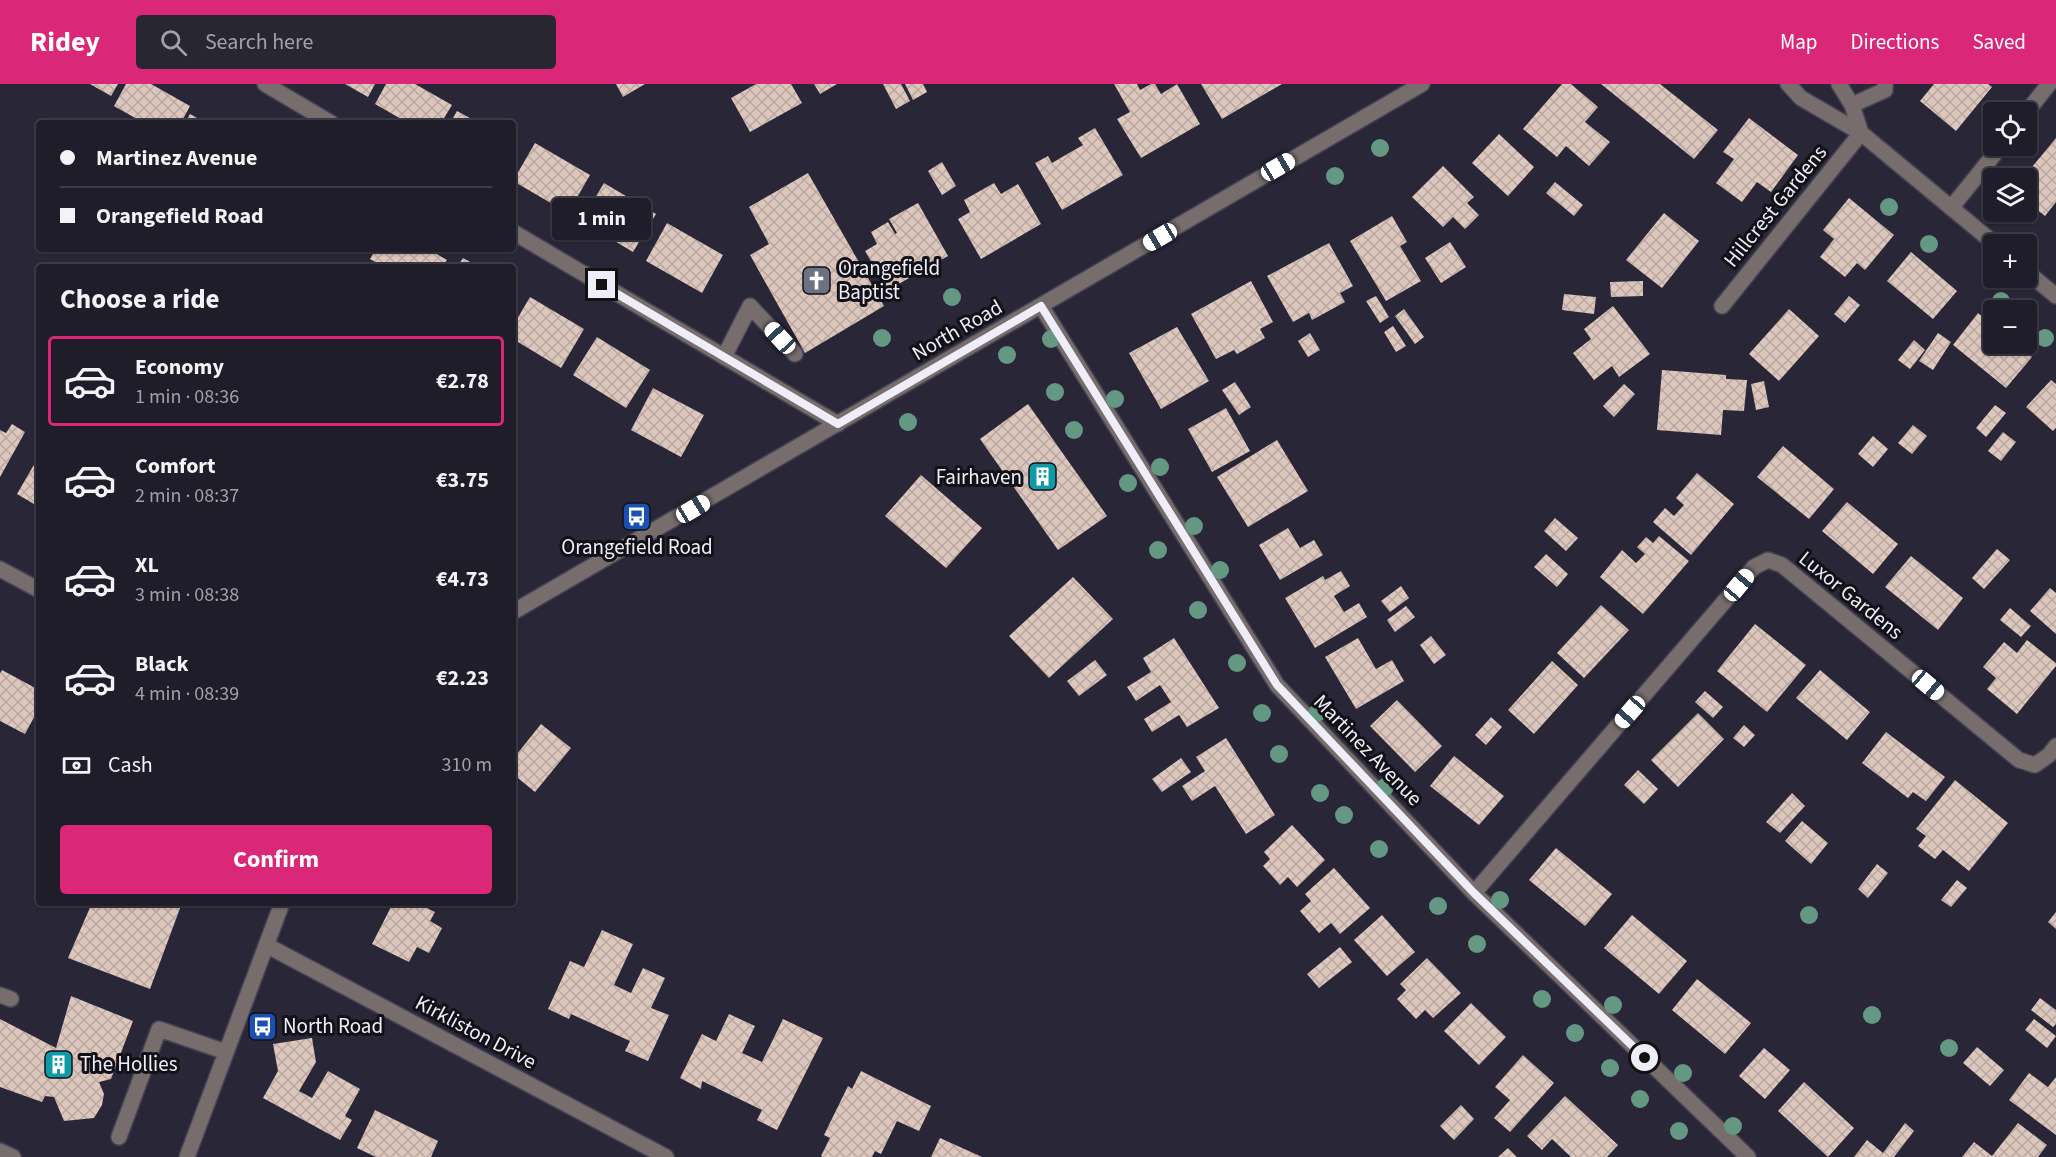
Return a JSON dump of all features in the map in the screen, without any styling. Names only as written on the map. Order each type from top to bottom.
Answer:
[{"type":"street","points":[[266,84],[326,120]]},
{"type":"street","name":"North Road","points":[[516,610],[1422,84]]},
{"type":"street","points":[[1788,84],[1801,98],[1861,133],[1983,234]]},
{"type":"street","points":[[1839,84],[1852,105],[1861,133]]},
{"type":"street","points":[[1852,105],[1886,90],[1885,84]]},
{"type":"street","points":[[2032,102],[2040,87]]},
{"type":"street","name":"Hillcrest Gardens","points":[[1722,306],[1861,133]]},
{"type":"street","points":[[1952,208],[1993,156]]},
{"type":"street","points":[[516,234],[838,424]]},
{"type":"street","points":[[2037,280],[2056,296]]},
{"type":"street","points":[[724,357],[750,306],[795,354]]},
{"type":"street","name":"Martinez Avenue","points":[[1041,306],[1277,685],[1474,893],[1748,1157]]},
{"type":"street","name":"Luxor Gardens","points":[[1474,893],[1754,567],[1768,560],[1782,565],[2019,760],[2035,765],[2049,755],[2056,746]]},
{"type":"street","points":[[0,568],[36,588]]},
{"type":"street","points":[[187,1157],[281,906]]},
{"type":"street","name":"Kirkliston Drive","points":[[266,945],[666,1157]]},
{"type":"street","points":[[119,1137],[159,1029],[226,1052]]},
{"type":"street","points":[[0,1151],[13,1157]]},
{"type":"building","points":[[90,84],[118,84],[111,96]]},
{"type":"building","points":[[126,84],[151,84],[190,106],[183,120],[139,120],[114,106]]},
{"type":"building","points":[[345,84],[375,84],[368,97]]},
{"type":"building","points":[[386,84],[415,84],[452,105],[443,120],[403,120],[375,104]]},
{"type":"building","points":[[616,84],[645,84],[623,97]]},
{"type":"building","points":[[756,84],[791,84],[802,103],[750,132],[731,98]]},
{"type":"building","points":[[814,84],[837,84],[820,94]]},
{"type":"building","points":[[883,84],[901,84],[910,101],[896,109]]},
{"type":"building","points":[[905,84],[923,84],[927,92],[913,100]]},
{"type":"building","points":[[1114,84],[1137,84],[1140,90],[1155,84],[1161,94],[1177,84],[1200,124],[1141,158],[1117,119],[1130,112]]},
{"type":"building","points":[[1201,84],[1282,84],[1222,119]]},
{"type":"building","points":[[1562,84],[1571,84],[1598,107],[1585,122],[1610,142],[1589,166],[1566,146],[1557,157],[1523,129]]},
{"type":"building","points":[[1601,84],[1660,84],[1718,130],[1694,159]]},
{"type":"building","points":[[1934,84],[1988,84],[1992,87],[1956,131],[1920,101]]},
{"type":"building","points":[[457,111],[474,120],[452,120]]},
{"type":"building","points":[[190,114],[201,120],[187,120]]},
{"type":"building","points":[[1749,118],[1798,155],[1771,192],[1757,182],[1742,202],[1716,183],[1734,159],[1723,152]]},
{"type":"building","points":[[1095,128],[1123,175],[1062,210],[1035,163],[1048,156],[1052,163],[1083,145],[1078,138]]},
{"type":"building","points":[[1499,134],[1534,167],[1508,196],[1472,163]]},
{"type":"building","points":[[2056,138],[2056,202],[2045,216],[2037,210],[2037,168],[2031,168]]},
{"type":"building","points":[[535,143],[590,175],[568,213],[516,183],[516,176]]},
{"type":"building","points":[[942,162],[956,186],[942,195],[928,171]]},
{"type":"building","points":[[1443,166],[1474,197],[1467,203],[1479,215],[1465,229],[1453,217],[1443,227],[1412,197]]},
{"type":"building","name":"Orangefield Baptist","points":[[808,173],[884,306],[805,353],[750,255],[769,244],[749,207]]},
{"type":"building","points":[[1555,182],[1583,205],[1574,216],[1546,193]]},
{"type":"building","points":[[604,183],[656,214],[633,252],[581,221]]},
{"type":"building","points":[[994,183],[1001,194],[1018,184],[1041,224],[981,259],[958,219],[970,212],[964,200]]},
{"type":"building","points":[[1849,198],[1894,235],[1865,270],[1857,263],[1845,277],[1820,257],[1834,239],[1823,230]]},
{"type":"building","points":[[918,203],[948,256],[888,290],[865,251],[877,244],[871,232],[888,222],[895,234],[897,233],[889,219]]},
{"type":"building","points":[[1664,213],[1699,241],[1662,288],[1626,260]]},
{"type":"building","points":[[1392,216],[1407,242],[1400,246],[1421,281],[1386,301],[1350,241]]},
{"type":"building","points":[[667,223],[723,255],[702,293],[646,261]]},
{"type":"building","points":[[1450,242],[1466,267],[1441,283],[1425,258]]},
{"type":"building","points":[[1329,243],[1353,286],[1340,293],[1345,302],[1312,320],[1309,313],[1293,322],[1267,276]]},
{"type":"building","points":[[374,252],[433,252],[447,260],[444,264],[379,264],[370,259]]},
{"type":"building","points":[[1911,252],[1957,291],[1933,319],[1887,281]]},
{"type":"building","points":[[463,258],[474,264],[459,264]]},
{"type":"building","points":[[1251,281],[1273,322],[1260,329],[1265,338],[1237,354],[1234,350],[1216,359],[1191,314]]},
{"type":"building","points":[[1643,281],[1643,296],[1611,297],[1610,282]]},
{"type":"building","points":[[1564,294],[1596,297],[1594,314],[1562,310]]},
{"type":"building","points":[[1376,296],[1389,317],[1380,323],[1366,301]]},
{"type":"building","points":[[1849,296],[1860,305],[1845,323],[1834,314]]},
{"type":"building","points":[[530,297],[584,329],[561,368],[516,341],[516,321]]},
{"type":"building","points":[[1613,306],[1650,354],[1619,377],[1612,366],[1594,380],[1573,353],[1591,339],[1584,329]]},
{"type":"building","points":[[1404,309],[1424,337],[1415,344],[1395,316]]},
{"type":"building","points":[[1789,309],[1819,336],[1779,381],[1749,354]]},
{"type":"building","points":[[1978,313],[1983,317],[1983,354],[2028,354],[2032,357],[2006,388],[1953,345]]},
{"type":"building","points":[[1393,326],[1406,346],[1396,352],[1384,332]]},
{"type":"building","points":[[1177,327],[1209,381],[1161,409],[1129,353]]},
{"type":"building","points":[[1310,333],[1320,350],[1308,357],[1298,341]]},
{"type":"building","points":[[1938,333],[1951,342],[1933,370],[1919,361]]},
{"type":"building","points":[[597,337],[650,370],[626,408],[573,375]]},
{"type":"building","points":[[1914,340],[1925,350],[1910,369],[1898,360]]},
{"type":"building","points":[[1662,370],[1726,375],[1726,379],[1747,380],[1744,411],[1723,410],[1721,435],[1657,430]]},
{"type":"building","points":[[2051,380],[2056,384],[2056,428],[2053,431],[2026,407]]},
{"type":"building","points":[[1764,381],[1769,407],[1756,410],[1751,384]]},
{"type":"building","points":[[1235,382],[1251,407],[1239,415],[1222,390]]},
{"type":"building","points":[[1624,384],[1635,394],[1614,417],[1603,406]]},
{"type":"building","points":[[653,388],[704,415],[681,457],[631,430]]},
{"type":"building","name":"Fairhaven","points":[[1028,404],[1107,516],[1058,550],[980,439]]},
{"type":"building","points":[[1995,405],[2006,413],[1986,437],[1976,428]]},
{"type":"building","points":[[1226,408],[1250,451],[1212,472],[1188,429]]},
{"type":"building","points":[[12,424],[25,432],[0,477],[0,430],[6,433]]},
{"type":"building","points":[[1913,425],[1927,436],[1912,454],[1898,443]]},
{"type":"building","points":[[2003,432],[2016,442],[2001,461],[1988,451]]},
{"type":"building","points":[[1873,436],[1888,449],[1873,467],[1858,454]]},
{"type":"building","points":[[1277,440],[1308,491],[1248,527],[1217,477]]},
{"type":"building","points":[[1783,446],[1834,489],[1809,519],[1757,477]]},
{"type":"building","points":[[36,461],[36,505],[17,494]]},
{"type":"building","points":[[1697,473],[1734,504],[1691,555],[1653,522],[1665,508],[1674,516],[1684,505],[1676,498]]},
{"type":"building","points":[[921,475],[982,528],[946,568],[885,516]]},
{"type":"building","points":[[1847,502],[1898,544],[1873,574],[1822,531]]},
{"type":"building","points":[[1555,518],[1578,538],[1566,551],[1544,531]]},
{"type":"building","points":[[1288,528],[1300,548],[1314,540],[1323,555],[1280,580],[1259,545]]},
{"type":"building","points":[[1659,536],[1689,561],[1643,614],[1600,577],[1622,550],[1636,563],[1645,554],[1637,547],[1646,537],[1653,543]]},
{"type":"building","points":[[1997,549],[2010,560],[1984,589],[1972,578]]},
{"type":"building","points":[[1546,554],[1568,574],[1557,587],[1534,567]]},
{"type":"building","points":[[1911,556],[1963,598],[1938,630],[1885,587]]},
{"type":"building","points":[[1341,571],[1350,586],[1334,596],[1344,612],[1359,603],[1367,617],[1315,648],[1285,598],[1323,576],[1325,580]]},
{"type":"building","points":[[1073,577],[1113,619],[1049,678],[1009,636]]},
{"type":"building","points":[[1401,586],[1409,598],[1390,612],[1381,601]]},
{"type":"building","points":[[2050,588],[2056,593],[2056,634],[2030,611]]},
{"type":"building","points":[[1601,605],[1629,630],[1584,678],[1557,653]]},
{"type":"building","points":[[1406,606],[1415,617],[1395,632],[1387,620]]},
{"type":"building","points":[[2010,608],[2031,626],[2021,637],[2000,620]]},
{"type":"building","points":[[1755,624],[1806,665],[1767,712],[1717,671]]},
{"type":"building","points":[[1431,636],[1446,655],[1434,664],[1420,645]]},
{"type":"building","points":[[1174,638],[1219,708],[1187,727],[1179,715],[1152,732],[1144,719],[1171,702],[1160,685],[1136,701],[1127,687],[1151,672],[1143,658]]},
{"type":"building","points":[[1358,638],[1376,669],[1392,660],[1404,681],[1356,709],[1325,657]]},
{"type":"building","points":[[2027,640],[2056,663],[2056,666],[2017,714],[1987,689],[1996,678],[1983,667],[2004,642],[2017,653]]},
{"type":"building","points":[[1095,660],[1107,675],[1079,696],[1067,681]]},
{"type":"building","points":[[1552,661],[1578,685],[1534,734],[1508,710]]},
{"type":"building","points":[[2,670],[36,688],[36,714],[25,734],[0,721],[0,673]]},
{"type":"building","points":[[1820,670],[1870,712],[1847,740],[1796,698]]},
{"type":"building","points":[[1705,691],[1723,707],[1713,718],[1695,702]]},
{"type":"building","points":[[1397,700],[1442,746],[1415,772],[1370,726]]},
{"type":"building","points":[[1698,713],[1724,739],[1678,787],[1651,760]]},
{"type":"building","points":[[1491,717],[1502,727],[1486,745],[1475,735]]},
{"type":"building","points":[[541,724],[571,748],[535,792],[516,776],[516,755]]},
{"type":"building","points":[[1744,725],[1755,735],[1744,747],[1733,738]]},
{"type":"building","points":[[1886,732],[1945,777],[1926,801],[1913,792],[1908,798],[1862,763]]},
{"type":"building","points":[[1226,738],[1275,815],[1246,834],[1215,786],[1192,801],[1182,786],[1205,771],[1196,757]]},
{"type":"building","points":[[1454,756],[1504,796],[1479,825],[1430,786]]},
{"type":"building","points":[[1181,758],[1191,772],[1162,792],[1152,779]]},
{"type":"building","points":[[1638,770],[1658,789],[1644,804],[1624,785]]},
{"type":"building","points":[[1955,780],[2008,823],[1969,871],[1943,850],[1935,859],[1918,846],[1926,836],[1916,829]]},
{"type":"building","points":[[1792,793],[1805,806],[1780,833],[1766,822]]},
{"type":"building","points":[[1802,821],[1828,843],[1811,864],[1785,841]]},
{"type":"building","points":[[1292,825],[1325,860],[1297,887],[1288,877],[1280,885],[1263,866],[1270,859],[1264,852]]},
{"type":"building","points":[[1556,848],[1612,894],[1585,926],[1529,880]]},
{"type":"building","points":[[1877,864],[1888,873],[1868,898],[1858,889]]},
{"type":"building","points":[[1334,868],[1370,908],[1340,934],[1331,923],[1319,933],[1300,911],[1311,901],[1305,894]]},
{"type":"building","points":[[1957,880],[1967,888],[1951,907],[1941,900]]},
{"type":"building","points":[[91,906],[181,906],[150,989],[68,958]]},
{"type":"building","points":[[391,906],[423,906],[435,912],[430,921],[442,928],[429,953],[417,947],[409,962],[372,944]]},
{"type":"building","points":[[2056,912],[2056,929],[2048,922]]},
{"type":"building","points":[[1382,915],[1415,952],[1387,976],[1354,940]]},
{"type":"building","points":[[1632,915],[1687,961],[1659,994],[1604,948]]},
{"type":"building","points":[[602,930],[633,944],[614,985],[631,993],[643,968],[665,978],[651,1008],[669,1015],[648,1061],[625,1051],[630,1041],[571,1014],[569,1019],[548,1009],[570,961],[584,967]]},
{"type":"building","points":[[1340,947],[1352,962],[1319,988],[1307,974]]},
{"type":"building","points":[[1427,958],[1461,993],[1433,1018],[1425,1010],[1416,1019],[1397,999],[1406,990],[1400,984]]},
{"type":"building","points":[[1697,979],[1751,1023],[1725,1054],[1672,1010]]},
{"type":"building","name":"The Hollies","points":[[71,996],[133,1021],[111,1079],[99,1082],[104,1094],[102,1105],[94,1118],[64,1121],[54,1097],[45,1096],[42,1102],[0,1087],[0,1019],[56,1048]]},
{"type":"building","points":[[2040,998],[2056,1010],[2056,1024],[2053,1027],[2031,1010]]},
{"type":"building","points":[[1471,1003],[1506,1037],[1479,1065],[1444,1031]]},
{"type":"building","points":[[729,1014],[755,1026],[742,1053],[762,1062],[783,1019],[823,1038],[777,1130],[757,1120],[762,1110],[702,1081],[701,1089],[680,1078],[702,1034],[716,1041]]},
{"type":"building","points":[[2034,1019],[2056,1036],[2047,1048],[2025,1030]]},
{"type":"building","points":[[312,1038],[316,1062],[299,1091],[312,1098],[328,1071],[360,1089],[345,1116],[352,1120],[340,1140],[263,1098],[278,1071],[273,1044]]},
{"type":"building","points":[[1977,1047],[2004,1070],[1990,1086],[1963,1063]]},
{"type":"building","points":[[1764,1048],[1790,1070],[1765,1099],[1739,1076]]},
{"type":"building","points":[[1523,1055],[1554,1083],[1510,1132],[1494,1118],[1510,1100],[1495,1087]]},
{"type":"building","points":[[861,1071],[931,1106],[919,1131],[897,1121],[881,1154],[875,1151],[872,1157],[823,1157],[821,1156],[830,1138],[824,1135],[848,1086],[852,1089]]},
{"type":"building","points":[[2029,1073],[2048,1087],[2056,1077],[2056,1135],[2009,1100]]},
{"type":"building","points":[[1804,1082],[1854,1128],[1828,1157],[1778,1111]]},
{"type":"building","points":[[1565,1096],[1618,1145],[1607,1157],[1571,1157],[1552,1139],[1542,1150],[1527,1136]]},
{"type":"building","points":[[1461,1105],[1474,1119],[1454,1140],[1440,1126]]},
{"type":"building","points":[[375,1110],[438,1141],[431,1157],[376,1157],[357,1148]]},
{"type":"building","points":[[1905,1123],[1914,1131],[1894,1157],[1854,1157],[1867,1140],[1883,1153]]},
{"type":"building","points":[[2018,1123],[2047,1145],[2038,1157],[1962,1157],[1974,1142],[1992,1156]]},
{"type":"building","points":[[940,1138],[982,1157],[931,1157]]},
{"type":"building","points":[[1508,1148],[1517,1157],[1498,1157]]},
{"type":"place","name":"Orangefield Baptist","points":[[817,280]]},
{"type":"place","name":"Fairhaven","points":[[1043,477]]},
{"type":"place","name":"Orangefield Road","points":[[637,516]]},
{"type":"place","name":"North Road","points":[[262,1026]]},
{"type":"place","name":"The Hollies","points":[[59,1064]]},
{"type":"route","points":[[602,285],[838,424],[1041,306],[1277,685],[1474,893],[1645,1058]]}]
